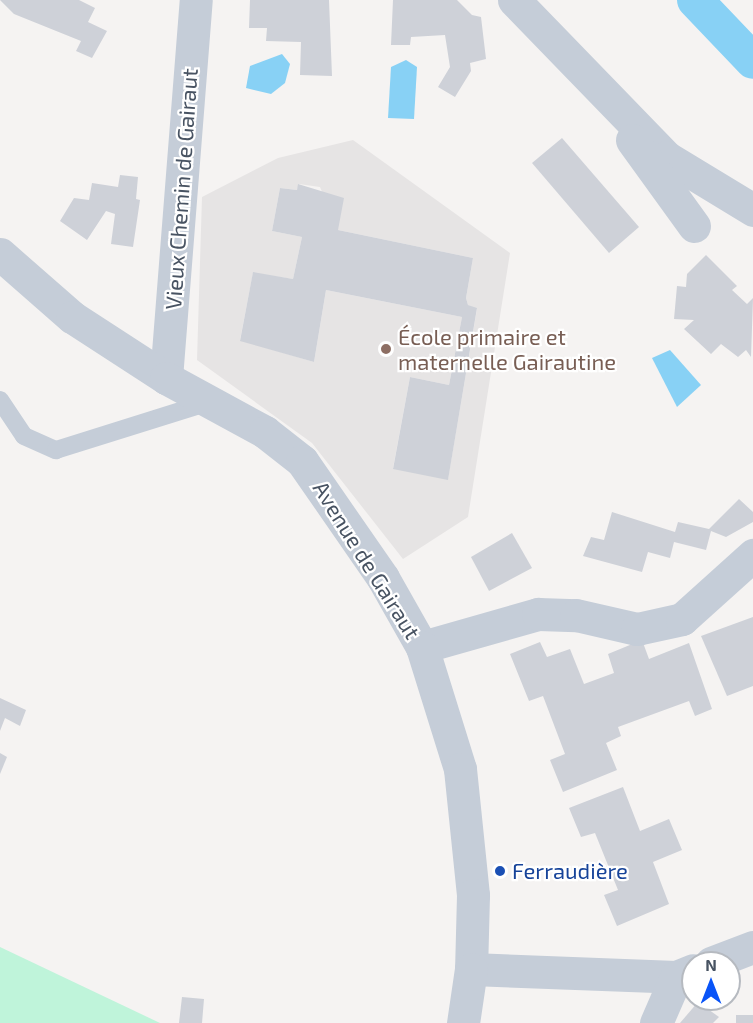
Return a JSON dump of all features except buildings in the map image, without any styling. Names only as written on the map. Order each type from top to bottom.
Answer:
[{"type":"street","name":"Vieux Chemin de Gairaut","points":[[166,378],[196,0]]},
{"type":"street","points":[[514,0],[610,104],[666,157],[753,210]]},
{"type":"street","points":[[610,104],[653,173],[694,226]]},
{"type":"street","name":"Avenue de Gairaut","points":[[0,254],[72,317],[166,378],[265,432],[302,461],[333,499],[422,647],[460,769],[473,896],[471,969],[463,1023]]},
{"type":"street","points":[[422,647],[538,614],[576,615],[637,629],[682,619],[753,555]]},
{"type":"street","points":[[471,969],[681,974]]},
{"type":"street","points":[[656,1023],[681,981]]},
{"type":"lane","points":[[0,400],[24,436],[56,450],[210,402]]},
{"type":"shaded area","name":"École primaire et maternelle Gairautine","points":[[353,140],[510,253],[468,517],[403,559],[312,443],[197,360],[202,197],[278,158]],"holes":[[[299,184],[320,187],[338,230],[473,258],[466,298],[468,305],[477,309],[448,479],[393,468],[410,377],[449,385],[462,317],[326,290],[314,362],[240,340],[253,273],[293,279],[302,237],[272,231],[280,188],[297,190]]]},
{"type":"green space","points":[[0,947],[160,1023],[0,1023]]},
{"type":"water","points":[[282,54],[290,64],[285,83],[271,94],[246,88],[250,66]]},
{"type":"water","points":[[406,60],[417,67],[414,119],[388,118],[391,67]]},
{"type":"water","points":[[670,350],[701,385],[677,407],[652,358]]},
{"type":"waterway","points":[[695,0],[753,61]]},
{"type":"place","name":"École primaire et maternelle Gairautine","points":[[386,349]]},
{"type":"place","name":"Ferraudière","points":[[500,871]]}]
